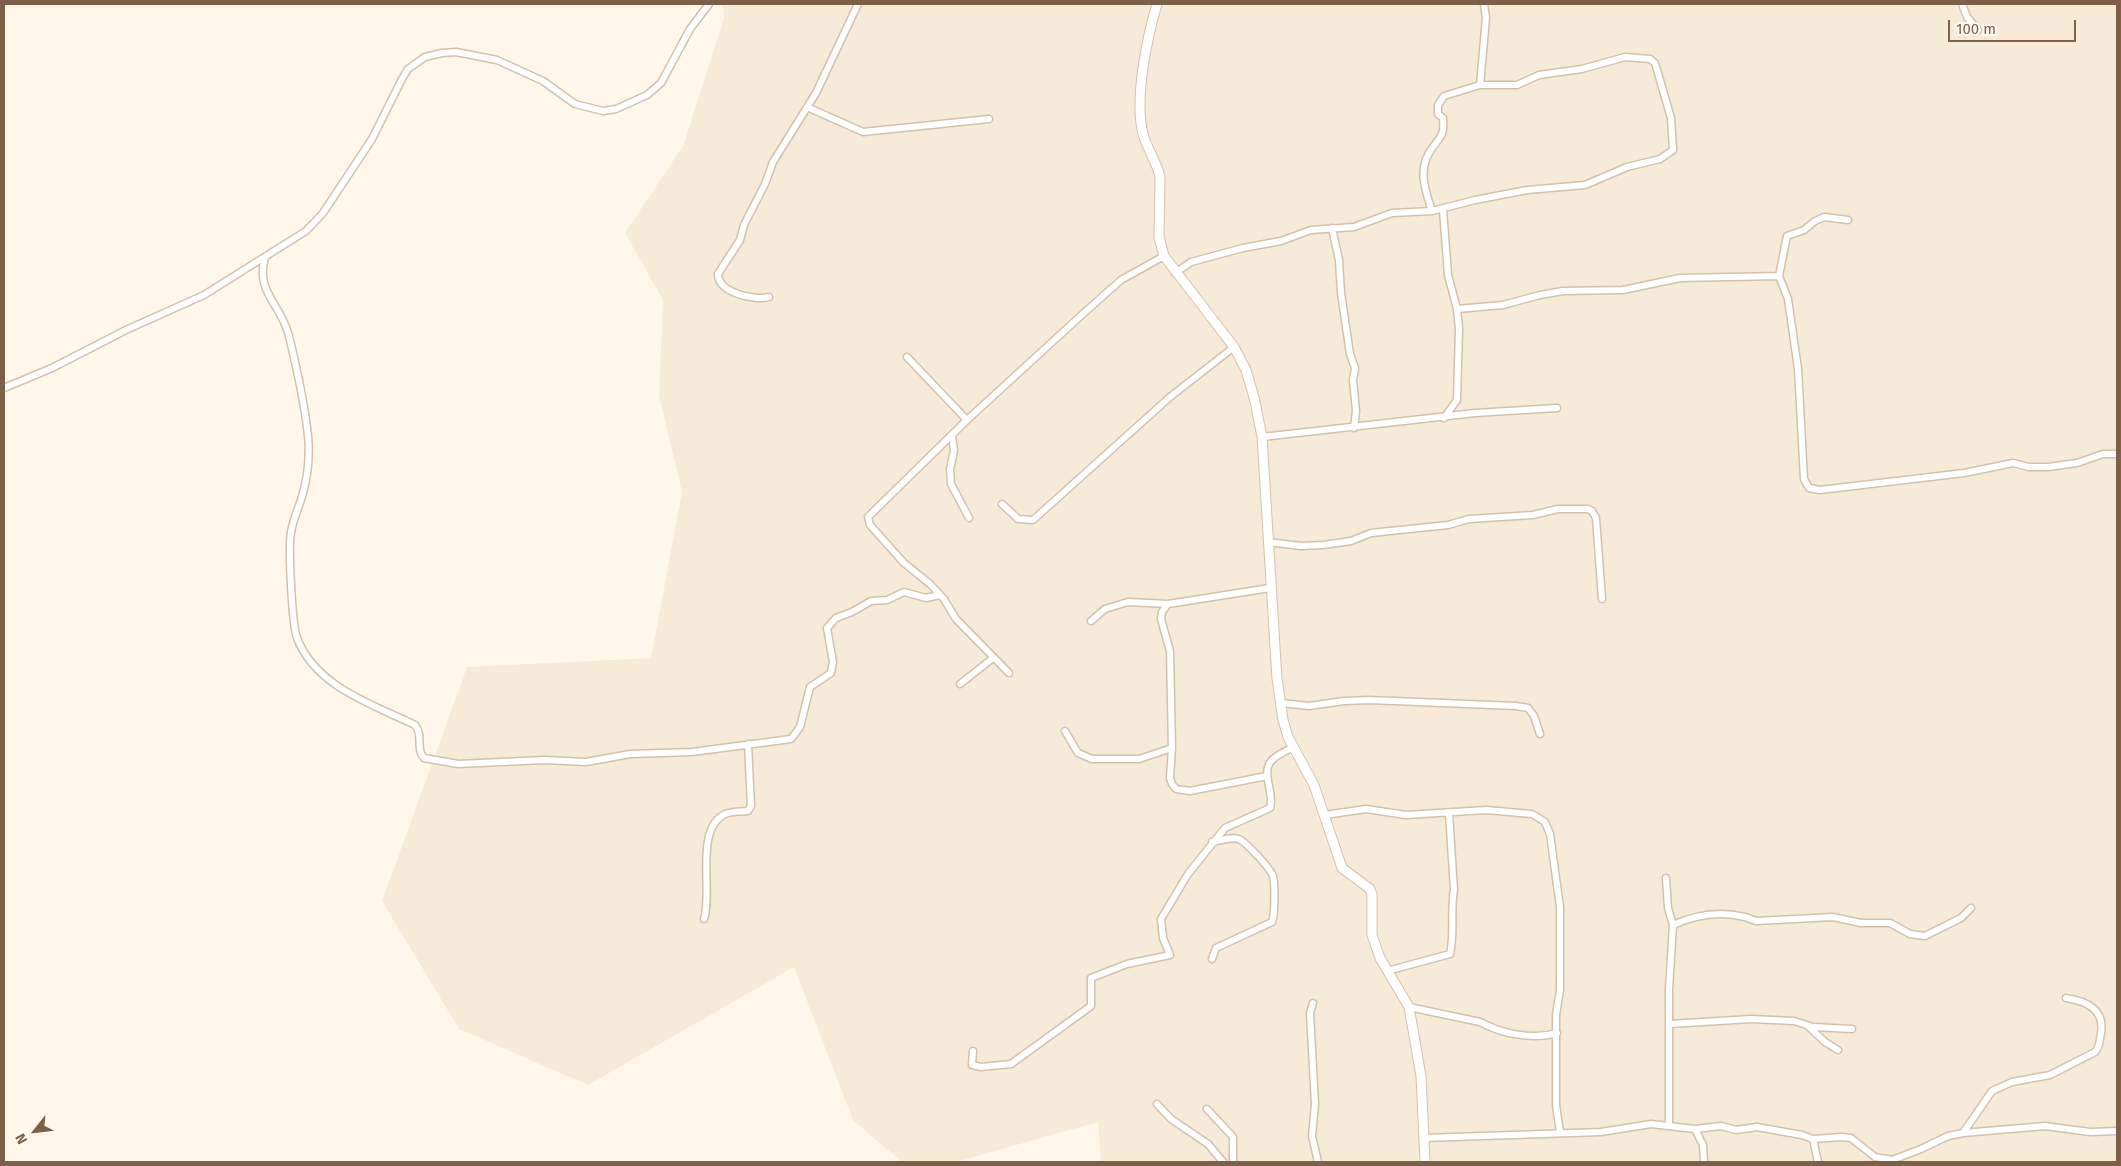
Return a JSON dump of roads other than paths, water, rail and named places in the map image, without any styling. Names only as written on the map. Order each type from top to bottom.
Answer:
[{"type":"street","points":[[4,388],[52,368],[126,330],[204,296],[306,231],[322,213],[372,139],[408,69],[425,57],[456,52],[497,60],[543,81],[575,104],[603,111],[616,109],[647,95],[661,83],[690,29],[709,4]]},
{"type":"street","points":[[769,297],[759,299],[729,290],[720,282],[718,274],[740,240],[744,225],[765,184],[773,162],[807,107],[858,4]]},
{"type":"street","points":[[1157,4],[1148,37],[1140,114],[1143,133],[1158,167],[1160,177],[1159,237],[1164,256],[1175,273],[1234,347],[1246,370],[1262,437],[1277,679],[1288,737],[1308,772],[1325,815],[1342,868],[1364,882],[1372,895],[1372,935],[1380,958],[1409,1007],[1420,1076],[1424,1162]]},
{"type":"street","points":[[1480,85],[1486,18],[1484,4]]},
{"type":"street","points":[[1962,4],[1967,17],[1978,30]]},
{"type":"street","points":[[1175,273],[1191,262],[1243,248],[1281,241],[1311,230],[1354,227],[1392,212],[1432,212],[1443,210],[1455,204],[1527,190],[1585,185],[1627,167],[1660,159],[1673,150],[1671,118],[1658,68],[1650,59],[1625,57],[1572,71],[1539,75],[1517,85],[1480,85],[1444,96],[1438,105],[1438,114],[1443,118],[1443,136],[1426,160],[1423,183],[1432,212]]},
{"type":"street","points":[[807,107],[863,132],[989,119]]},
{"type":"street","points":[[1443,210],[1448,276],[1457,309],[1459,329],[1458,395],[1455,404],[1444,418]]},
{"type":"street","points":[[1848,220],[1824,217],[1815,221],[1804,230],[1787,236],[1778,276],[1788,299],[1799,377],[1804,443],[1804,474],[1809,488],[1820,490],[1964,473],[2013,463],[2029,467],[2048,467],[2077,463],[2103,454],[2117,454]]},
{"type":"street","points":[[1332,228],[1340,267],[1341,293],[1350,354],[1355,368],[1353,380],[1356,411],[1354,428]]},
{"type":"street","points":[[1008,673],[956,618],[940,595],[870,525],[868,517],[967,420],[1121,280],[1164,256]]},
{"type":"street","points":[[265,257],[261,275],[263,283],[283,318],[289,336],[308,435],[308,460],[302,494],[290,541],[297,636],[327,679],[353,696],[416,725],[421,734],[420,749],[422,756],[448,763],[496,764],[545,760],[586,762],[630,754],[692,752],[791,739],[798,732],[810,687],[828,676],[833,668],[827,628],[832,620],[852,612],[871,601],[887,600],[904,592],[926,598],[940,595]]},
{"type":"street","points":[[1457,309],[1503,305],[1540,294],[1563,291],[1623,290],[1680,278],[1778,276]]},
{"type":"street","points":[[1002,504],[1018,519],[1033,520],[1155,410],[1234,347]]},
{"type":"street","points":[[907,356],[967,420]]},
{"type":"street","points":[[1262,437],[1475,413],[1557,408]]},
{"type":"street","points":[[952,435],[954,451],[950,479],[969,518]]},
{"type":"street","points":[[1268,542],[1301,546],[1323,545],[1351,541],[1371,533],[1448,525],[1469,519],[1533,515],[1558,509],[1588,509],[1592,511],[1596,518],[1602,599]]},
{"type":"street","points":[[1091,621],[1106,609],[1128,602],[1168,604],[1270,588]]},
{"type":"street","points":[[1168,604],[1162,612],[1161,619],[1170,651],[1172,748],[1170,778],[1172,784],[1182,791],[1268,776]]},
{"type":"street","points":[[960,684],[993,658]]},
{"type":"street","points":[[1281,703],[1309,706],[1361,700],[1516,706],[1528,708],[1534,716],[1540,734]]},
{"type":"street","points":[[1065,731],[1078,753],[1092,759],[1139,759],[1172,748]]},
{"type":"street","points":[[704,919],[709,890],[706,876],[706,854],[715,822],[733,812],[748,811],[751,806],[748,744]]},
{"type":"street","points":[[973,1051],[972,1064],[981,1067],[1012,1064],[1091,1006],[1091,978],[1127,964],[1170,955],[1164,938],[1161,919],[1188,874],[1212,842],[1234,822],[1270,808],[1272,792],[1268,776],[1271,760],[1293,747]]},
{"type":"street","points":[[1325,815],[1366,809],[1406,815],[1486,810],[1532,814],[1541,818],[1548,827],[1555,860],[1560,907],[1561,942],[1558,959],[1560,990],[1556,1015],[1556,1104],[1560,1132]]},
{"type":"street","points":[[1387,971],[1450,954],[1453,940],[1452,900],[1454,890],[1449,813]]},
{"type":"street","points":[[1212,842],[1232,837],[1240,840],[1259,857],[1272,874],[1273,915],[1272,922],[1216,948],[1212,959]]},
{"type":"street","points":[[1666,878],[1668,908],[1673,925],[1670,959],[1669,1126]]},
{"type":"street","points":[[1673,925],[1690,918],[1715,914],[1746,917],[1756,921],[1834,917],[1861,923],[1890,923],[1910,934],[1925,936],[1961,918],[1971,908]]},
{"type":"street","points":[[1963,1132],[1992,1091],[2012,1082],[2050,1075],[2096,1052],[2099,1047],[2102,1027],[2097,1012],[2083,1000],[2066,998]]},
{"type":"street","points":[[1313,1003],[1310,1013],[1315,1109],[1312,1136],[1318,1162]]},
{"type":"street","points":[[1409,1007],[1480,1022],[1488,1026],[1535,1038],[1557,1033]]},
{"type":"street","points":[[1670,1024],[1751,1019],[1794,1021],[1808,1026],[1852,1029]]},
{"type":"street","points":[[1808,1026],[1824,1042],[1838,1050]]},
{"type":"street","points":[[1157,1104],[1171,1119],[1208,1144],[1223,1162]]},
{"type":"street","points":[[1207,1109],[1233,1137],[1233,1162]]},
{"type":"street","points":[[1424,1138],[1506,1137],[1560,1132],[1601,1132],[1650,1124],[1695,1129],[1715,1126],[1741,1130],[1757,1127],[1802,1135],[1813,1139],[1851,1138],[1875,1157],[1892,1160],[1948,1136],[1963,1132],[2045,1126],[2090,1132],[2117,1131]]},
{"type":"street","points":[[1695,1129],[1703,1145],[1704,1162]]},
{"type":"street","points":[[1813,1139],[1818,1162]]}]
